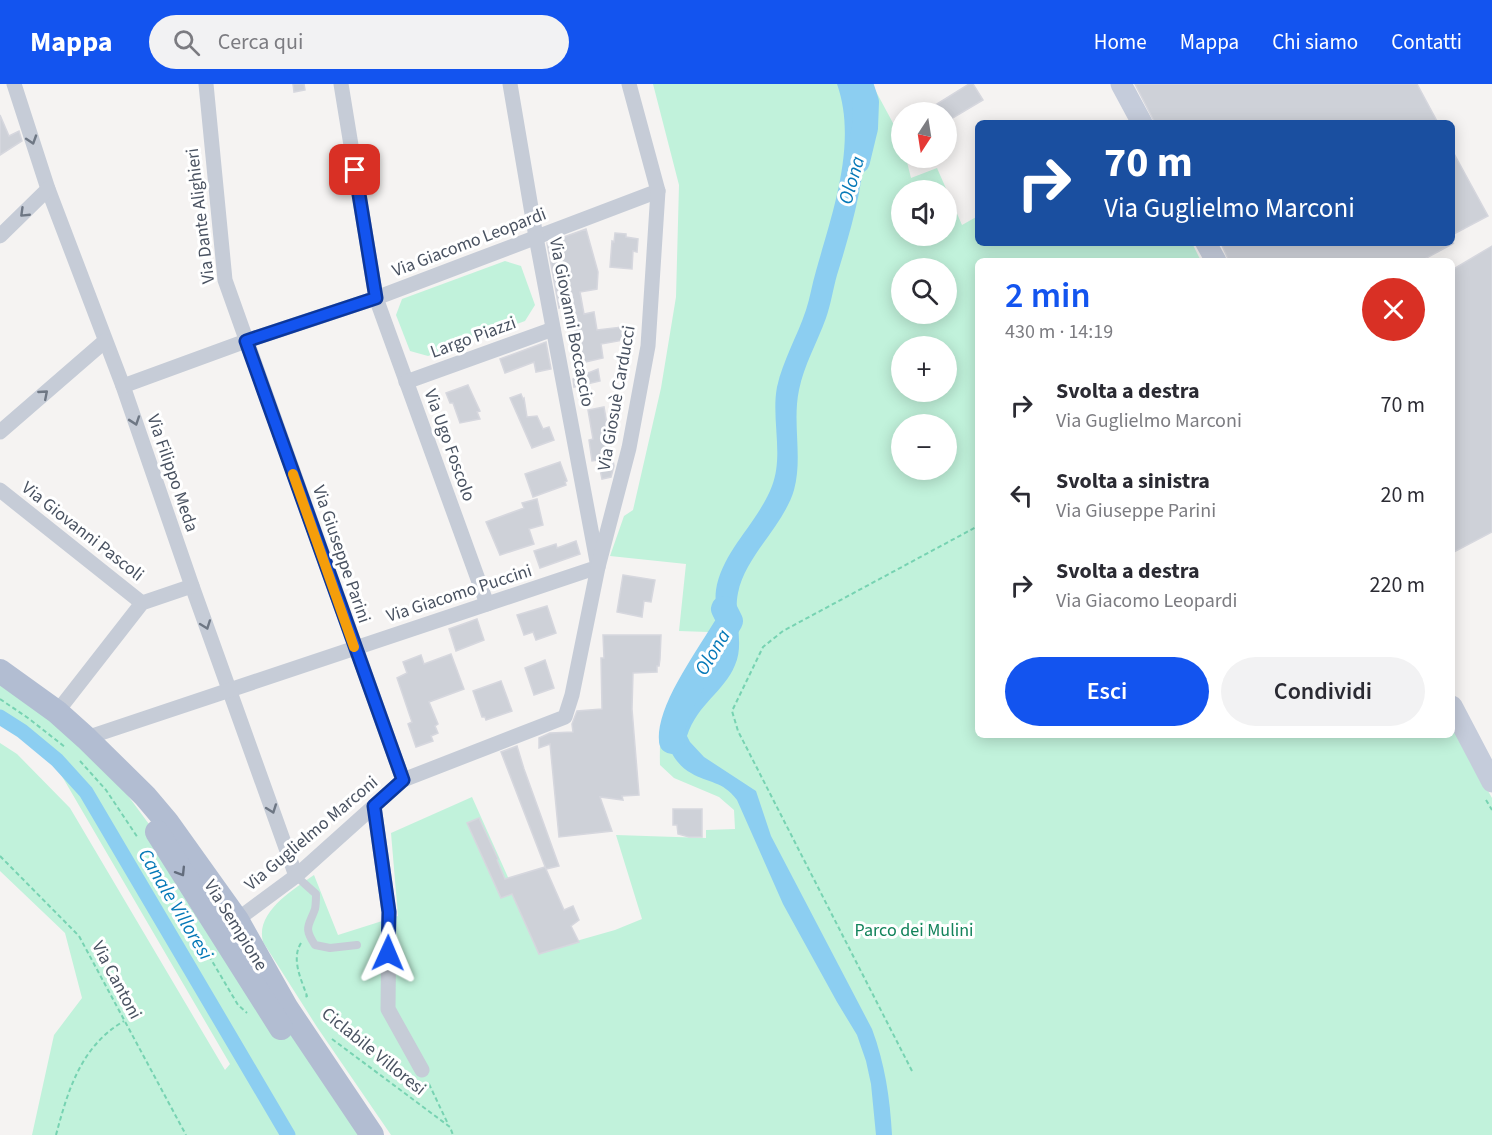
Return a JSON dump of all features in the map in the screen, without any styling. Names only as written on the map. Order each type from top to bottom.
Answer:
[{"type":"main road","name":"Via Sempione","points":[[0,671],[57,712],[83,750],[139,803],[228,926],[274,1007],[289,1040],[354,1109],[372,1135]]},
{"type":"street","name":"Via Filippo Meda","points":[[14,84],[48,189],[123,386],[296,876]]},
{"type":"street","name":"Via Dante Alighieri","points":[[206,84],[225,280],[246,341]]},
{"type":"street","name":"Via Ugo Foscolo","points":[[341,84],[376,298],[487,604]]},
{"type":"street","name":"Via Giovanni Boccaccio","points":[[510,84],[536,237],[598,567]]},
{"type":"street","name":"Via Giosuè Carducci","points":[[565,717],[572,695],[598,567],[629,448],[648,346],[658,191],[628,84]]},
{"type":"street","points":[[1121,84],[1140,120]]},
{"type":"street","points":[[0,236],[48,189]]},
{"type":"street","name":"Via Giacomo Leopardi","points":[[123,386],[246,341],[376,298],[658,191]]},
{"type":"street","name":"Largo Piazzi","points":[[406,382],[553,329]]},
{"type":"street","points":[[0,432],[105,340]]},
{"type":"street","name":"Via Giuseppe Parini","points":[[246,341],[403,780]]},
{"type":"street","name":"Via Giovanni Pascoli","points":[[0,490],[142,603]]},
{"type":"street","name":"Via Giacomo Puccini","points":[[83,750],[230,690],[598,567]]},
{"type":"street","points":[[57,712],[142,603],[192,586]]},
{"type":"street","points":[[1455,712],[1492,782]]},
{"type":"street","name":"Via Guglielmo Marconi","points":[[228,926],[296,876],[403,780],[565,717]]},
{"type":"street","points":[[374,806],[389,912],[388,1009],[422,1070]]},
{"type":"lane","points":[[296,876],[316,894],[315,908],[308,923],[308,934],[315,945],[330,948],[357,945]]},
{"type":"path","points":[[912,1071],[738,731],[732,711],[763,647],[783,631],[975,528]]},
{"type":"path","points":[[0,699],[83,750],[143,847]]},
{"type":"path","name":"Via Cantoni","points":[[0,856],[79,936],[186,1135]]},
{"type":"path","points":[[184,913],[238,1005],[274,1007],[307,996],[298,970],[296,951],[308,934]]},
{"type":"path","points":[[56,1135],[66,1097],[81,1062],[110,1030],[124,1021]]},
{"type":"path","name":"Ciclabile Villoresi","points":[[329,1037],[450,1127]]},
{"type":"path","points":[[422,1070],[453,1135]]},
{"type":"green space","name":"Parco dei Mulini","points":[[653,84],[872,84],[891,119],[891,168],[908,168],[911,178],[937,168],[942,180],[891,180],[891,246],[957,246],[957,214],[962,225],[975,218],[975,246],[1194,246],[1200,258],[975,258],[975,738],[1455,738],[1455,731],[1492,798],[1492,1135],[391,1135],[317,1027],[263,942],[262,931],[265,921],[278,903],[314,875],[338,935],[398,916],[391,833],[472,797],[541,951],[615,930],[642,919],[616,835],[706,838],[706,830],[735,829],[734,810],[719,797],[674,778],[660,765],[662,727],[672,698],[689,672],[713,643],[708,632],[679,631],[686,564],[610,556],[624,516],[633,510],[661,388],[676,297],[679,185]]},
{"type":"green space","points":[[505,261],[521,266],[535,305],[525,321],[428,356],[410,351],[396,315],[402,299]]},
{"type":"green space","points":[[0,682],[57,724],[126,793],[174,858],[361,1135],[32,1135],[54,1035],[82,998],[65,933],[0,871],[0,743],[17,754],[70,808],[225,1070],[230,1064],[42,742],[0,714]]},
{"type":"water","points":[[837,84],[858,84],[862,100],[865,147],[861,184],[853,221],[828,313],[807,363],[799,390],[797,478],[789,504],[748,566],[742,579],[737,602],[739,648],[735,665],[724,683],[704,706],[687,736],[704,757],[756,791],[771,836],[872,1029],[886,1081],[892,1135],[876,1135],[871,1084],[857,1035],[783,904],[737,800],[721,786],[682,767],[671,752],[667,736],[673,714],[705,677],[717,657],[720,632],[716,590],[720,576],[725,562],[772,486],[777,462],[775,412],[777,387],[807,305],[835,202],[844,154],[843,107]]},
{"type":"building","points":[[293,84],[304,84],[305,90],[294,92]]},
{"type":"building","points":[[969,84],[973,84],[983,100],[957,115],[957,102],[940,102]]},
{"type":"building","points":[[1135,84],[1417,84],[1436,120],[1153,120]]},
{"type":"building","points":[[0,115],[9,136],[19,131],[22,141],[0,155]]},
{"type":"building","points":[[1455,156],[1488,216],[1455,233]]},
{"type":"building","points":[[586,229],[598,272],[597,289],[580,292],[584,314],[594,312],[597,330],[622,327],[624,340],[601,344],[603,358],[581,363],[571,305],[559,308],[547,243]]},
{"type":"building","points":[[615,233],[626,234],[626,237],[638,239],[637,252],[633,251],[632,269],[610,267],[612,241],[614,242]]},
{"type":"building","points":[[1222,246],[1448,246],[1426,258],[1228,258]]},
{"type":"building","points":[[1492,246],[1492,532],[1455,551],[1455,268]]},
{"type":"building","points":[[546,342],[551,369],[536,372],[534,362],[505,373],[500,359]]},
{"type":"building","points":[[598,369],[600,381],[574,387],[573,379]]},
{"type":"building","points":[[468,385],[480,411],[477,412],[480,419],[460,423],[453,403],[450,403],[446,393]]},
{"type":"building","points":[[521,394],[524,398],[527,417],[537,416],[543,429],[549,427],[554,440],[532,448],[510,398]]},
{"type":"building","points":[[604,407],[614,466],[611,477],[602,479],[598,460],[592,461],[589,440],[593,439],[588,410]]},
{"type":"building","points":[[560,462],[567,481],[566,485],[533,497],[525,474]]},
{"type":"building","points":[[537,499],[543,525],[529,529],[534,544],[500,555],[486,522],[524,508],[522,503]]},
{"type":"building","points":[[576,541],[580,554],[540,568],[534,551],[556,544],[557,548]]},
{"type":"building","points":[[623,575],[655,580],[651,602],[644,601],[642,617],[617,612]]},
{"type":"building","points":[[547,606],[556,633],[536,640],[533,632],[524,635],[517,615]]},
{"type":"building","points":[[477,619],[484,640],[456,651],[449,629]]},
{"type":"building","points":[[603,635],[661,635],[657,672],[633,673],[632,709],[639,795],[622,796],[623,800],[600,797],[612,831],[559,837],[550,744],[539,748],[539,738],[550,733],[573,732],[572,724],[577,711],[602,709]]},
{"type":"building","points":[[451,654],[464,689],[429,702],[438,724],[435,726],[438,733],[431,736],[433,741],[416,747],[408,724],[412,722],[397,678],[407,673],[403,662],[421,655],[424,664]]},
{"type":"building","points":[[545,660],[554,688],[534,695],[525,668]]},
{"type":"building","points":[[501,681],[512,711],[486,720],[482,717],[473,691]]},
{"type":"building","points":[[517,746],[559,866],[546,869],[501,752]]},
{"type":"building","points":[[673,809],[702,809],[702,837],[678,834],[677,825],[673,825]]},
{"type":"building","points":[[479,818],[505,879],[545,867],[564,910],[573,906],[579,920],[571,926],[579,942],[539,954],[512,894],[501,898],[467,823]]},
{"type":"waterway","name":"Olona","points":[[857,161],[865,128],[866,102],[860,84]]},
{"type":"waterway","name":"Olona","points":[[672,741],[677,713],[684,697],[730,621],[724,609]]},
{"type":"waterway","name":"Canale Villoresi","points":[[0,717],[22,731],[57,760],[86,792],[288,1135]]},
{"type":"slow traffic","points":[[293,474],[354,647]]},
{"type":"route","points":[[355,170],[376,298],[246,341],[403,780],[374,806],[389,912],[388,953]]}]
